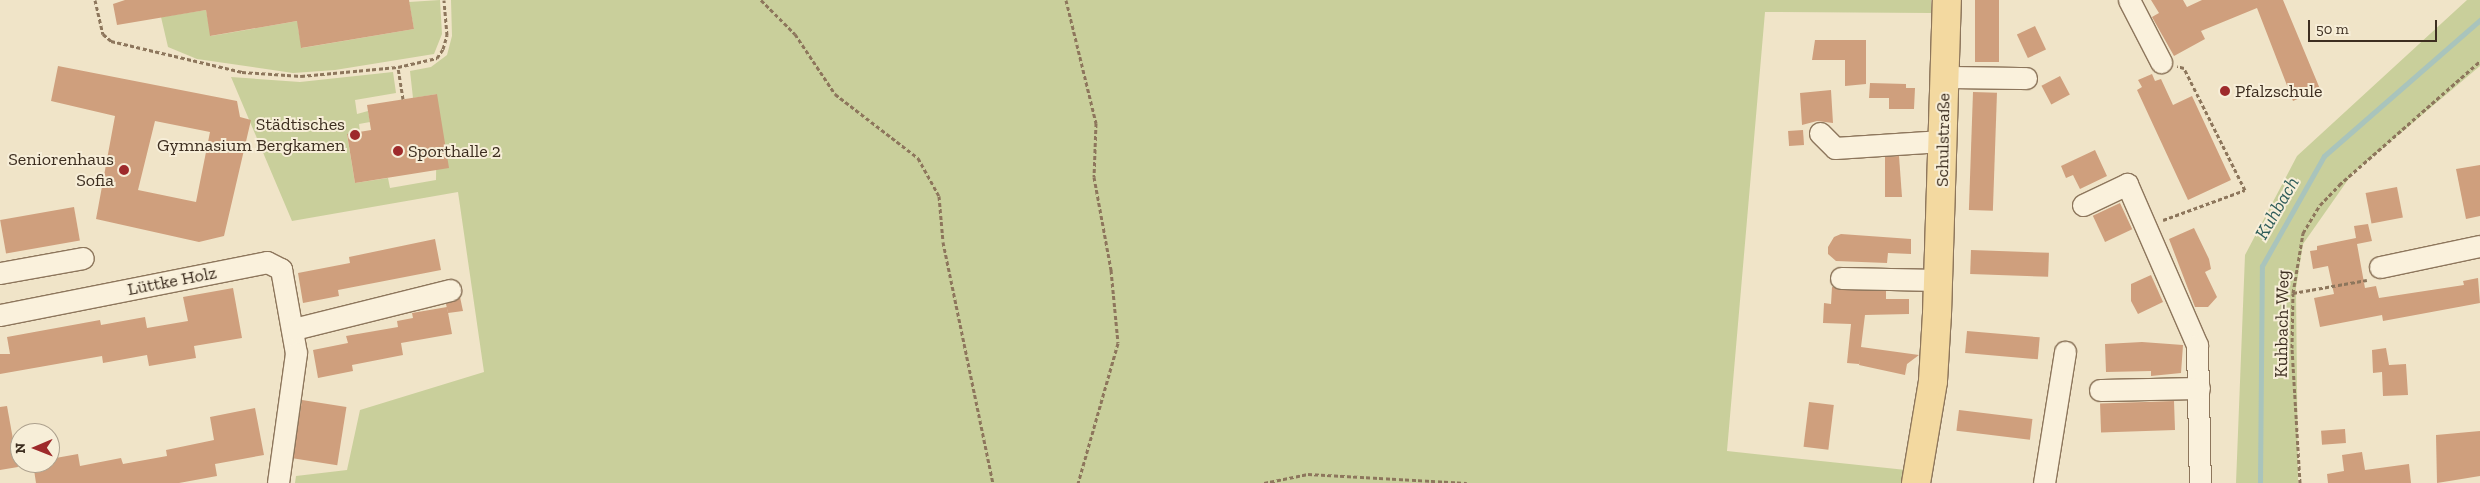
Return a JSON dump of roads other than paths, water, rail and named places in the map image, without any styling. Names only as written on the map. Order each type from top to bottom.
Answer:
[{"type":"main road","name":"Schulstraße","points":[[1916,483],[1933,381],[1947,0]]},
{"type":"street","points":[[2129,0],[2161,62]]},
{"type":"street","points":[[1944,77],[2026,78]]},
{"type":"street","points":[[1820,133],[1835,148],[1942,141]]},
{"type":"street","points":[[2083,205],[2127,184],[2197,345],[2200,483]]},
{"type":"street","points":[[2380,267],[2480,246]]},
{"type":"street","points":[[0,273],[82,258]]},
{"type":"street","name":"Lüttke Holz","points":[[0,315],[266,262],[281,269],[294,329],[292,396],[278,483]]},
{"type":"street","points":[[1841,278],[1938,280]]},
{"type":"street","points":[[294,329],[450,290]]},
{"type":"street","points":[[2044,483],[2065,352]]},
{"type":"street","points":[[2100,390],[2199,388]]},
{"type":"waterway","name":"Kuhbach","points":[[2260,483],[2262,266],[2324,156],[2480,20]]},
{"type":"place","name":"Pfalzschule","points":[[2225,91]]},
{"type":"place","name":"Städtisches Gymnasium Bergkamen","points":[[355,135]]},
{"type":"place","name":"Sporthalle 2","points":[[398,151]]},
{"type":"place","name":"Seniorenhaus Sofia","points":[[124,170]]}]
